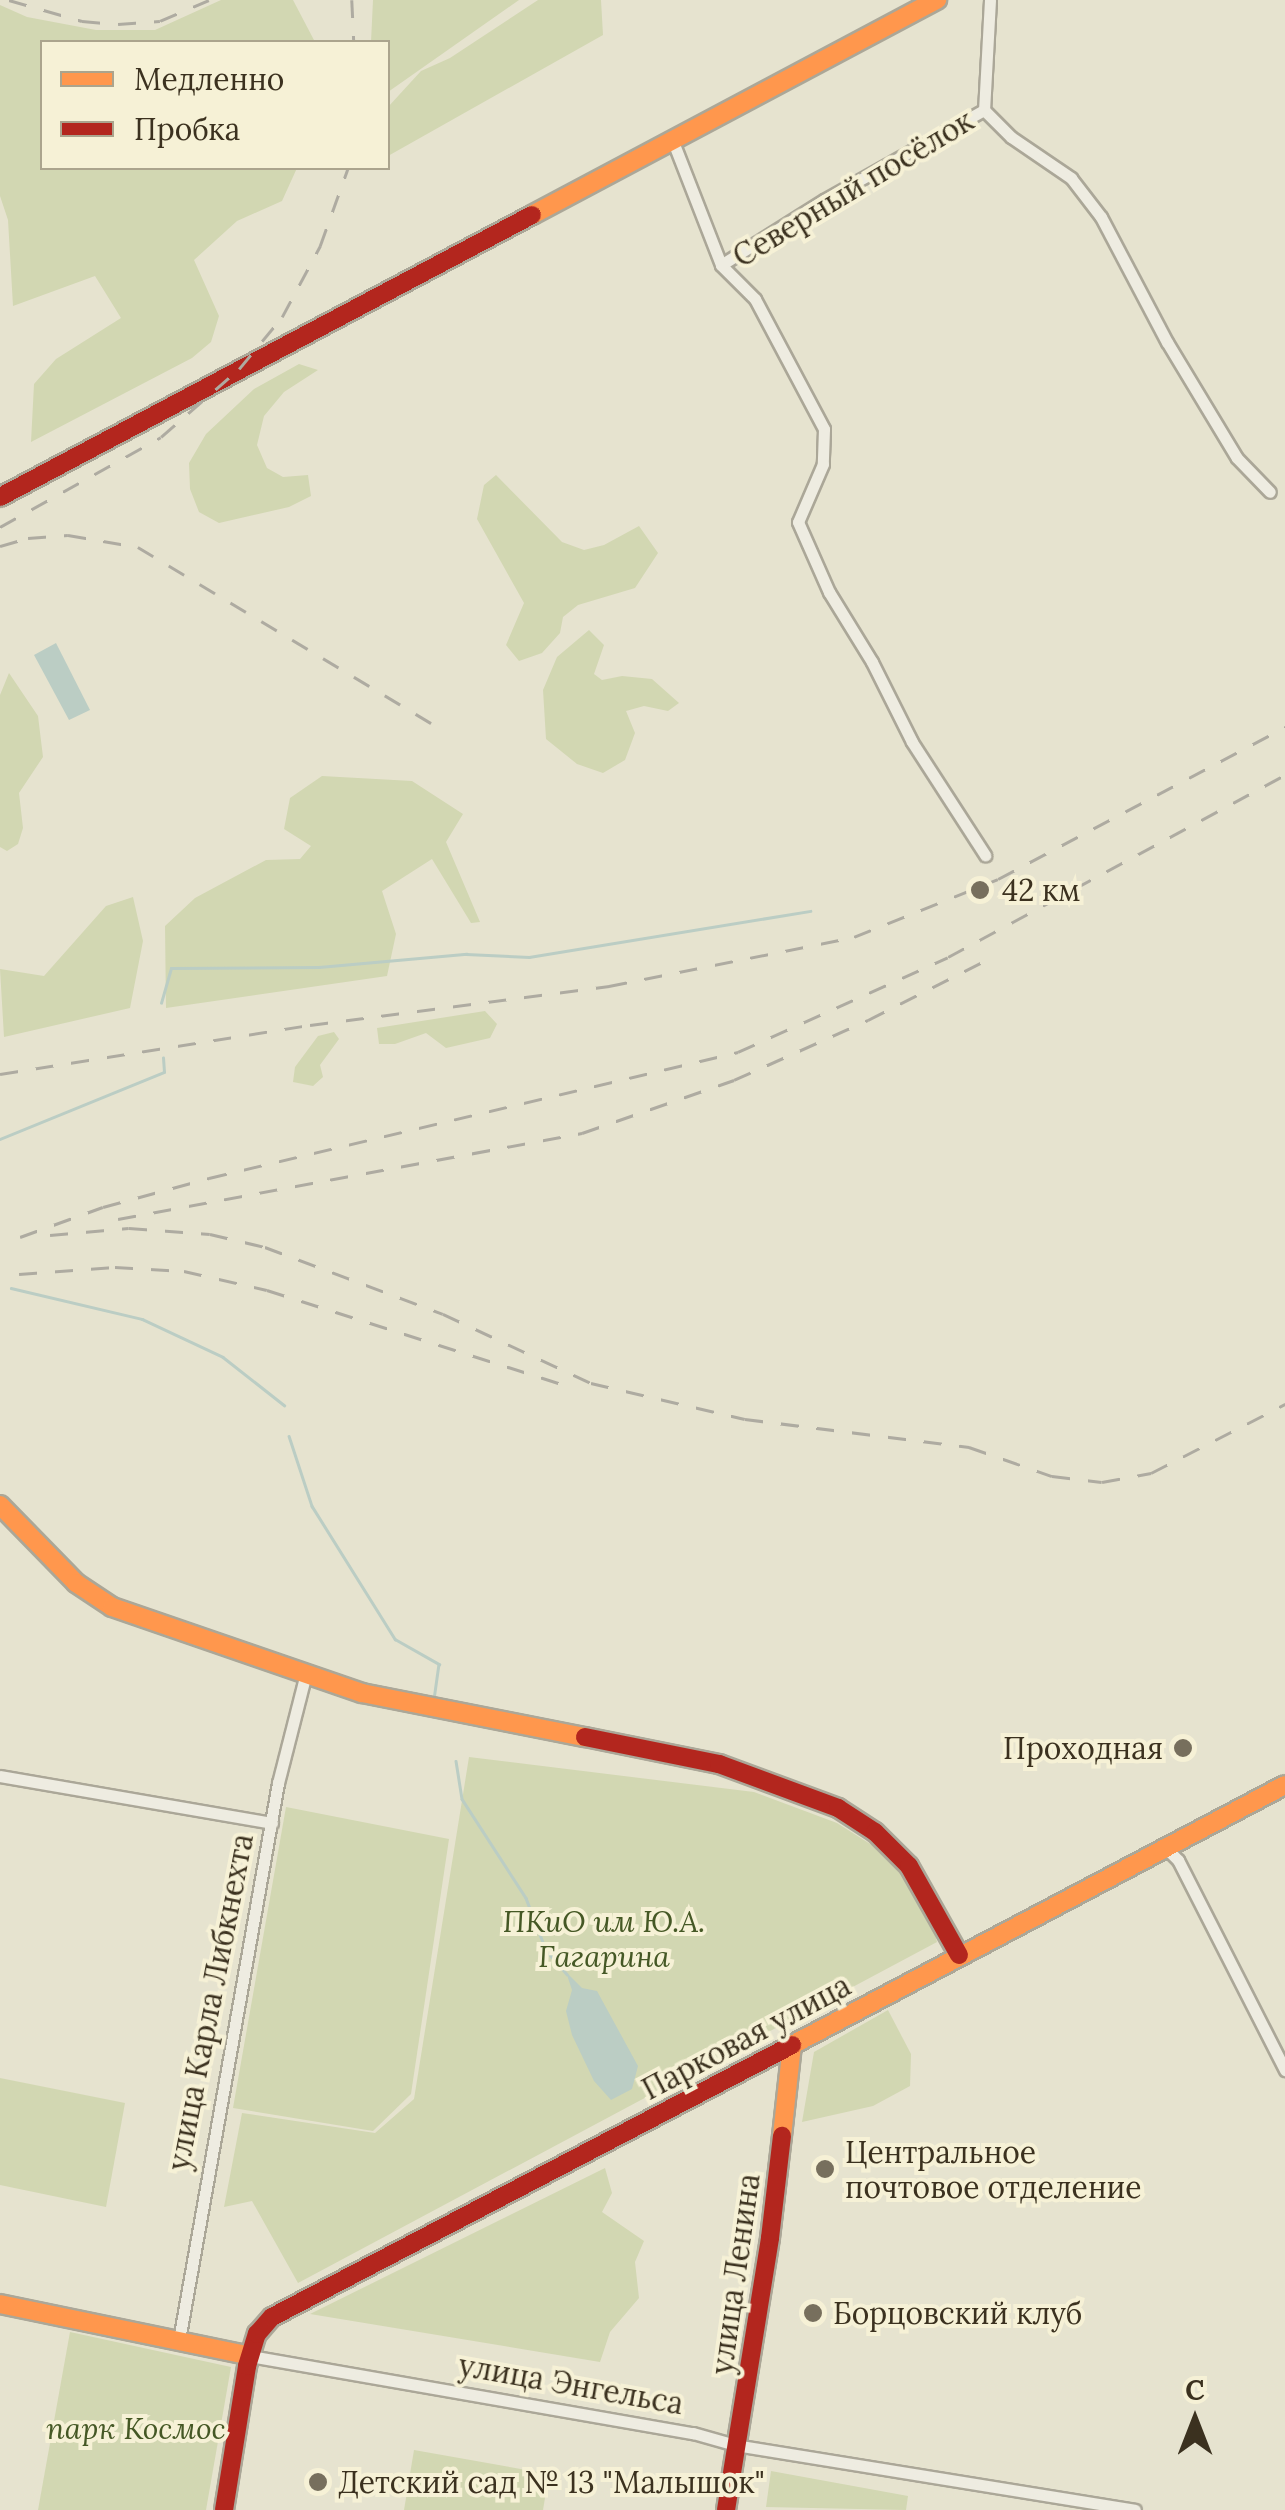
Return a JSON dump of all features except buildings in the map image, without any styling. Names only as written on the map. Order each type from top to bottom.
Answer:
[{"type":"street","points":[[0,497],[937,0]]},
{"type":"street","points":[[990,0],[984,110],[1011,138],[1070,178],[1101,217],[1167,342],[1237,458],[1270,492]]},
{"type":"street","name":"Северный посёлок","points":[[722,266],[824,200],[984,110]]},
{"type":"street","points":[[672,139],[722,266],[755,299],[824,428],[824,464],[798,522],[829,592],[950,806],[985,855]]},
{"type":"street","points":[[2,1513],[76,1583],[112,1607],[305,1677],[362,1694],[719,1764],[838,1808],[874,1832],[909,1866],[959,1955]]},
{"type":"street","name":"улица Карла Либкнехта","points":[[178,2340],[272,1823],[295,1705],[305,1677]]},
{"type":"street","points":[[0,1776],[272,1823]]},
{"type":"street","name":"Парковая улица","points":[[250,2356],[257,2334],[286,2306],[1285,1785]]},
{"type":"street","points":[[1166,1848],[1178,1860],[1285,2070]]},
{"type":"street","name":"улица Ленина","points":[[726,2510],[770,2238],[792,2045]]},
{"type":"street","name":"улица Энгельса","points":[[0,2304],[250,2356],[693,2433],[735,2445],[1135,2510]]},
{"type":"street","points":[[224,2510],[250,2356]]},
{"type":"green space","points":[[221,0],[293,0],[314,40],[40,40],[40,170],[296,170],[282,201],[237,221],[194,260],[219,316],[211,342],[192,358],[31,442],[34,384],[56,359],[121,318],[95,276],[13,306],[8,220],[0,196],[0,5],[27,17],[96,30],[155,30]]},
{"type":"green space","points":[[373,0],[519,0],[390,91],[390,40],[371,40]]},
{"type":"green space","points":[[538,0],[601,0],[603,35],[390,155],[390,105],[421,71],[450,58]]},
{"type":"green space","points":[[299,364],[318,370],[284,392],[264,416],[257,445],[267,468],[283,477],[308,475],[311,496],[289,507],[219,523],[199,512],[190,489],[189,463],[206,434],[254,389]]},
{"type":"green space","points":[[496,475],[562,542],[584,550],[604,545],[639,526],[658,553],[635,588],[578,605],[563,617],[560,633],[542,653],[519,661],[506,645],[524,603],[477,519],[484,485]]},
{"type":"green space","points":[[589,630],[604,645],[594,674],[602,680],[622,676],[652,679],[679,703],[668,711],[644,706],[626,711],[635,733],[625,760],[603,773],[577,764],[546,739],[543,690],[557,657]]},
{"type":"green space","points":[[9,673],[38,716],[43,757],[19,793],[23,828],[18,844],[7,851],[0,847],[0,695]]},
{"type":"green space","points":[[322,776],[412,781],[463,814],[446,842],[480,922],[471,923],[432,859],[382,891],[396,934],[387,976],[166,1008],[165,926],[195,898],[266,860],[300,859],[311,846],[284,829],[290,798]]},
{"type":"green space","points":[[133,897],[143,941],[130,1008],[4,1037],[0,969],[44,976],[106,906]]},
{"type":"green space","points":[[485,1011],[497,1024],[490,1038],[446,1048],[426,1033],[395,1044],[379,1044],[377,1028]]},
{"type":"green space","points":[[334,1032],[339,1039],[320,1065],[323,1077],[313,1086],[293,1082],[295,1067],[318,1036]]},
{"type":"green space","name":"ПКиО им Ю.А. Гагарина","points":[[469,1757],[754,1792],[837,1823],[875,1847],[906,1875],[931,1920],[937,1942],[298,2283],[252,2201],[224,2207],[242,2113],[375,2133],[414,2099]]},
{"type":"green space","points":[[286,1807],[449,1839],[411,2094],[373,2131],[233,2108]]},
{"type":"green space","points":[[888,2010],[911,2054],[910,2086],[873,2106],[802,2122],[814,2052]]},
{"type":"green space","points":[[0,2078],[125,2103],[106,2207],[0,2185]]},
{"type":"green space","points":[[605,2168],[612,2193],[602,2212],[644,2241],[635,2262],[639,2298],[610,2332],[600,2362],[310,2314]]},
{"type":"green space","name":"парк Космос","points":[[70,2332],[231,2367],[206,2510],[38,2510]]},
{"type":"green space","points":[[414,2450],[549,2474],[543,2510],[404,2510]]},
{"type":"green space","points":[[771,2471],[908,2496],[906,2510],[766,2507]]},
{"type":"shaded area","points":[[56,643],[90,710],[69,720],[34,655]]},
{"type":"shaded area","points":[[566,1972],[582,1988],[597,1991],[638,2066],[632,2089],[611,2100],[594,2081],[572,2035],[566,2011],[572,1990]]},
{"type":"waterway","points":[[161,1003],[171,968],[319,967],[466,954],[529,957],[810,911]]},
{"type":"waterway","points":[[0,1139],[164,1072],[163,1058]]},
{"type":"waterway","points":[[11,1288],[142,1319],[223,1357],[284,1405]]},
{"type":"waterway","points":[[289,1436],[312,1506],[395,1639],[439,1664],[434,1698]]},
{"type":"waterway","points":[[456,1761],[462,1799],[526,1898],[546,1950],[567,1974]]},
{"type":"railway","points":[[9,0],[82,21],[118,24],[160,21],[209,0]]},
{"type":"railway","points":[[352,0],[354,40]]},
{"type":"railway","points":[[0,527],[161,437],[239,369],[282,317],[320,246],[347,170]]},
{"type":"railway","points":[[0,546],[28,538],[68,535],[138,547],[433,724]]},
{"type":"railway","points":[[0,1074],[310,1025],[609,986],[854,937],[998,879],[1285,727]]},
{"type":"railway","points":[[20,1237],[103,1207],[209,1178],[738,1052],[948,957],[1285,775]]},
{"type":"railway","points":[[118,1219],[582,1133],[734,1080],[868,1020],[992,957]]},
{"type":"railway","points":[[50,1235],[129,1228],[210,1234],[265,1247],[443,1314],[591,1383],[745,1419],[969,1447],[1052,1476],[1102,1482],[1151,1473],[1285,1404]]},
{"type":"railway","points":[[19,1274],[115,1267],[184,1271],[267,1290],[562,1384]]},
{"type":"traffic: slow","points":[[532,215],[937,0]]},
{"type":"traffic: slow","points":[[0,1505],[76,1583],[112,1607],[362,1693],[585,1737]]},
{"type":"traffic: slow","points":[[782,2136],[792,2045],[1285,1785]]},
{"type":"traffic: slow","points":[[0,2304],[250,2356]]},
{"type":"traffic: jam","points":[[0,497],[532,215]]},
{"type":"traffic: jam","points":[[585,1737],[719,1764],[838,1808],[875,1832],[909,1866],[959,1955]]},
{"type":"traffic: jam","points":[[224,2510],[247,2366],[257,2334],[272,2317],[792,2045]]},
{"type":"traffic: jam","points":[[726,2510],[770,2238],[782,2136]]},
{"type":"place","name":"42 км","points":[[980,890]]},
{"type":"place","name":"Проходная","points":[[1183,1748]]},
{"type":"place","name":"Центральное почтовое отделение","points":[[825,2169]]},
{"type":"place","name":"Борцовский клуб","points":[[813,2313]]},
{"type":"place","name":"Детский сад № 13 \"Малышок\"","points":[[318,2482]]}]
